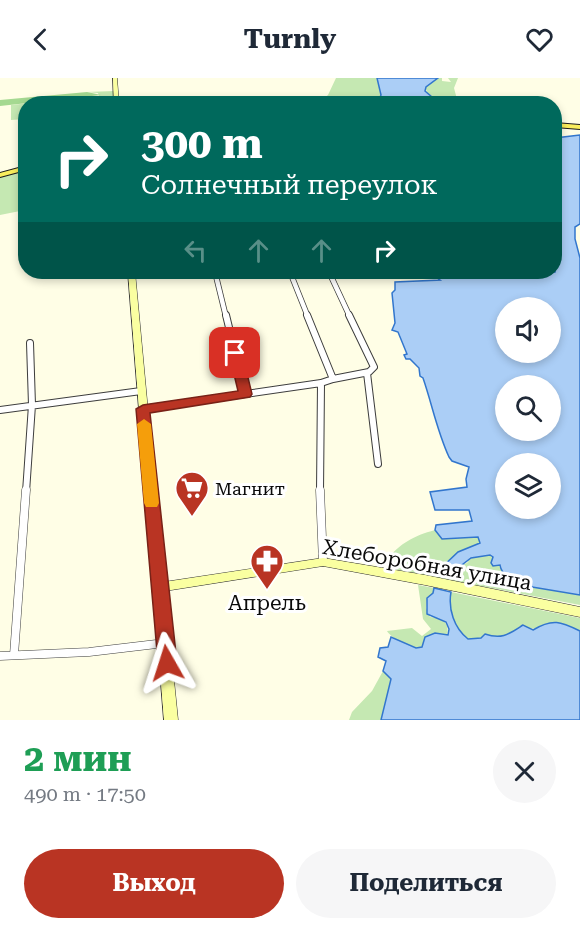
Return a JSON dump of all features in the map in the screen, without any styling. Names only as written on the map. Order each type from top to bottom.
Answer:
[{"type":"main road","points":[[562,125],[580,127]]},
{"type":"main road","points":[[0,175],[18,170]]},
{"type":"street","points":[[115,78],[116,96]]},
{"type":"street","points":[[132,279],[171,720]]},
{"type":"street","points":[[217,279],[245,394]]},
{"type":"street","points":[[293,279],[333,379]]},
{"type":"street","points":[[143,409],[321,383],[370,372],[374,367],[332,279]]},
{"type":"street","points":[[14,656],[32,405],[30,343]]},
{"type":"street","points":[[370,372],[378,464]]},
{"type":"street","points":[[321,383],[319,458],[323,562]]},
{"type":"street","points":[[0,410],[141,391]]},
{"type":"street","name":"Хлеборобная улица","points":[[160,587],[323,562],[425,580],[580,612]]},
{"type":"street","points":[[0,656],[89,652],[165,643]]},
{"type":"green space","points":[[336,78],[377,78],[381,95],[327,96]]},
{"type":"green space","points":[[438,78],[451,82],[448,78],[458,78],[454,88],[456,96],[428,96],[426,87]]},
{"type":"green space","points":[[114,91],[114,96],[99,96],[98,93],[87,92]]},
{"type":"green space","points":[[87,92],[101,95],[92,96],[44,96]]},
{"type":"green space","points":[[18,98],[18,104],[0,106],[0,100]]},
{"type":"green space","points":[[18,104],[18,120],[11,120],[11,105]]},
{"type":"green space","points":[[18,172],[18,211],[0,215],[0,176]]},
{"type":"green space","points":[[435,530],[442,539],[478,537],[480,543],[458,552],[439,570],[439,574],[467,563],[471,558],[490,555],[512,581],[520,585],[580,595],[580,605],[388,568],[385,564],[386,560],[402,545]]},
{"type":"green space","points":[[418,585],[434,588],[434,593],[427,598],[426,608],[430,617],[438,618],[446,624],[448,631],[447,635],[435,633],[425,645],[417,648],[403,643],[387,631],[412,628],[422,636],[431,629],[423,619]]},
{"type":"green space","points":[[451,592],[580,618],[580,631],[555,625],[516,630],[509,635],[485,634],[482,638],[468,639],[459,629],[453,617],[450,605]]},
{"type":"green space","points":[[383,671],[391,679],[381,720],[349,720],[352,712],[372,691]]},
{"type":"water","points":[[377,78],[438,78],[426,87],[425,91],[431,96],[381,95]]},
{"type":"water","points":[[580,135],[580,224],[575,227],[575,239],[580,258],[580,595],[520,585],[505,574],[500,565],[493,566],[491,563],[493,557],[490,555],[471,558],[454,571],[439,574],[439,570],[458,552],[480,543],[478,537],[442,539],[435,530],[436,525],[472,521],[469,510],[435,510],[430,492],[467,487],[469,467],[452,461],[449,457],[419,368],[410,359],[406,359],[404,355],[407,354],[398,332],[392,330],[395,323],[392,293],[395,290],[395,282],[439,279],[562,279],[562,137]]},
{"type":"water","points":[[434,588],[451,592],[450,605],[453,618],[468,639],[481,638],[485,634],[505,635],[523,625],[533,630],[546,624],[557,623],[580,631],[580,720],[381,720],[391,679],[383,671],[386,661],[378,657],[380,648],[388,647],[391,637],[416,648],[422,647],[425,637],[435,633],[448,635],[449,629],[446,622],[427,614],[427,598],[433,593]]},
{"type":"slow traffic","points":[[144,424],[151,503]]},
{"type":"place","name":"Магнит","points":[[192,517]]},
{"type":"place","name":"Апрель","points":[[267,590]]},
{"type":"route","points":[[167,663],[143,409],[245,394],[235,353]]}]
